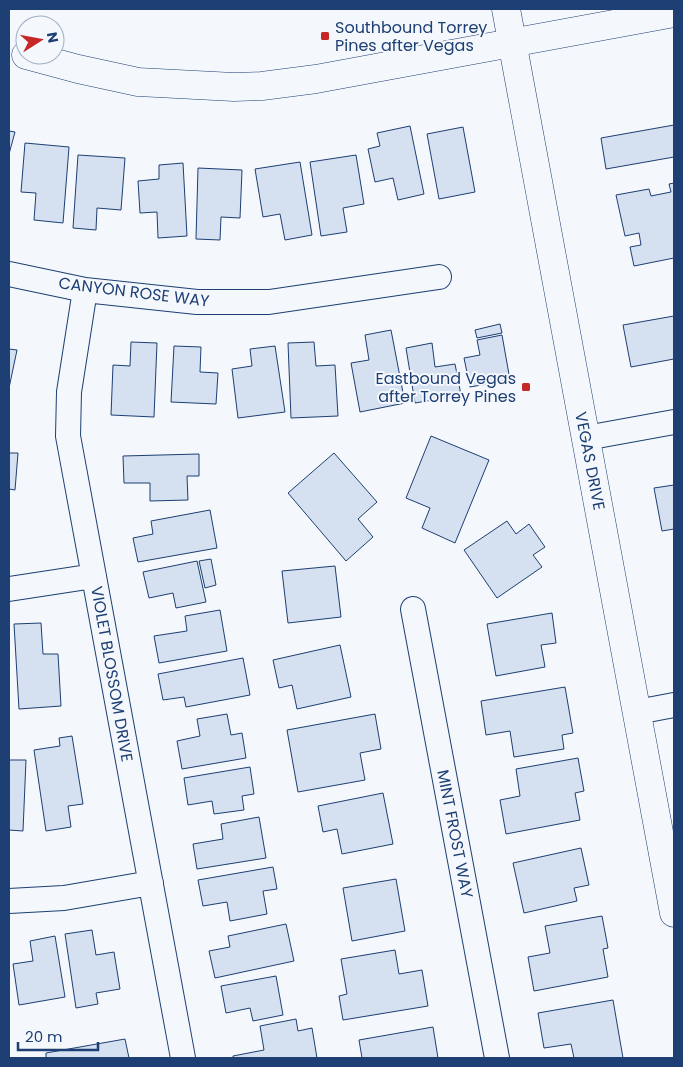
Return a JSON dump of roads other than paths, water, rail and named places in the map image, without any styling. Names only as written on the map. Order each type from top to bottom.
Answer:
[{"type":"main road","name":"VEGAS DRIVE","points":[[506,9],[674,913]]},
{"type":"main road","points":[[63,65],[138,82],[262,86],[316,79],[674,13]]},
{"type":"street","name":"CANYON ROSE WAY","points":[[9,274],[85,290],[196,302],[269,302],[439,277]]},
{"type":"street","name":"VIOLET BLOSSOM DRIVE","points":[[85,290],[69,392],[68,436],[183,1058]]},
{"type":"street","points":[[586,438],[674,422]]},
{"type":"street","points":[[9,589],[94,576]]},
{"type":"street","name":"MINT FROST WAY","points":[[413,609],[497,1058]]},
{"type":"street","points":[[637,712],[674,705]]},
{"type":"street","points":[[9,902],[64,898],[150,883]]},
{"type":"place","name":"Southbound Torrey Pines after Vegas","points":[[325,36]]},
{"type":"place","name":"Eastbound Vegas after Torrey Pines","points":[[526,387]]}]
